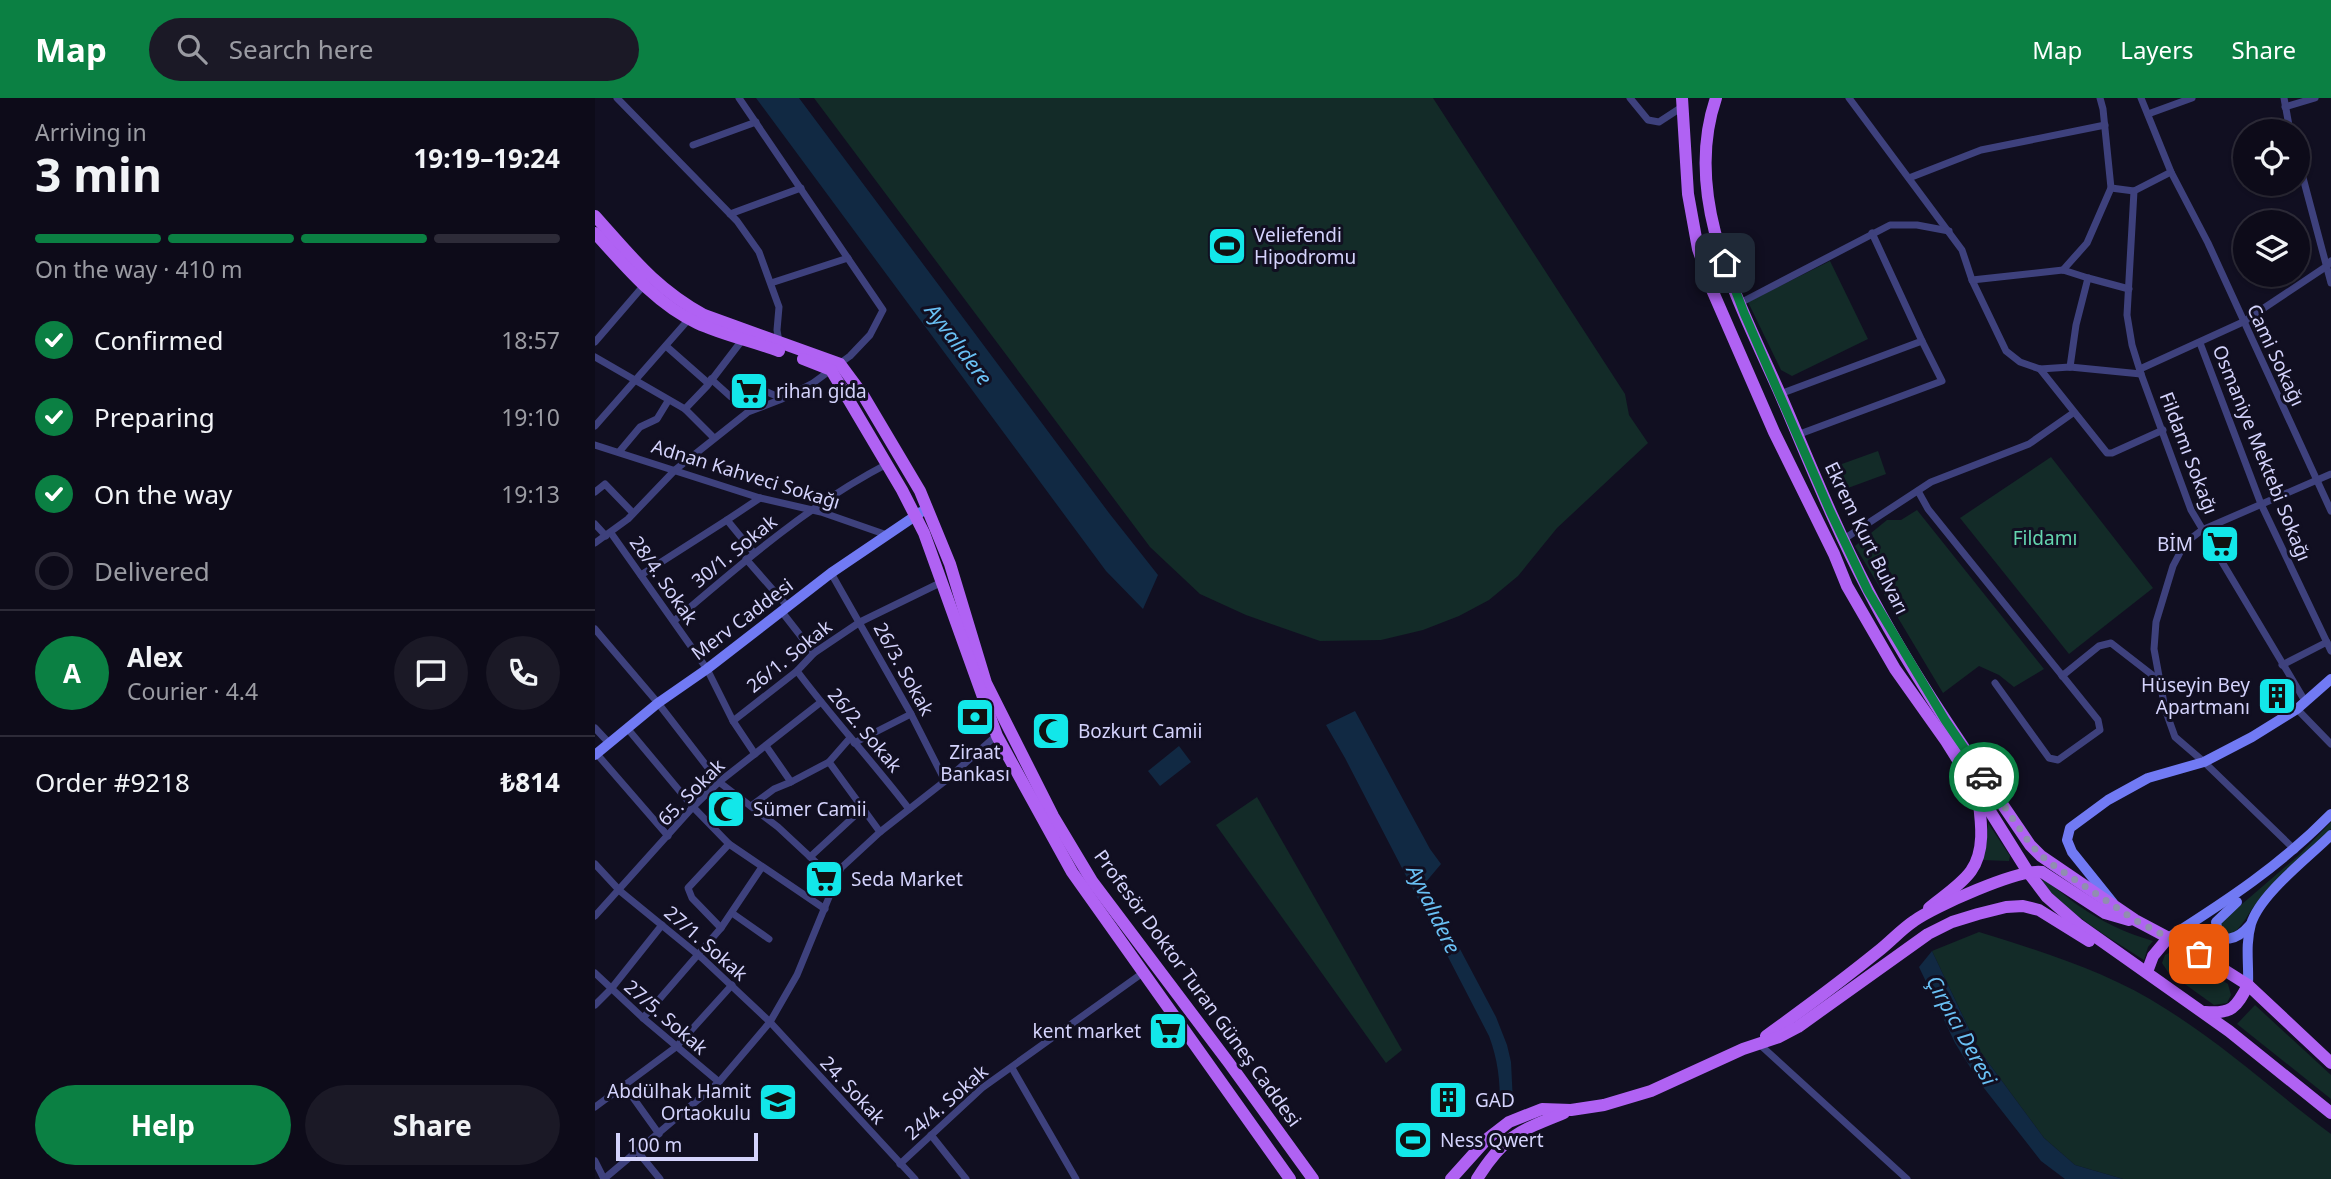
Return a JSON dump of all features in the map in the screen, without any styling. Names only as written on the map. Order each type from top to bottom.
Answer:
[{"type":"main road","name":"Ekrem Kurt Bulvarı","points":[[1716,98],[1707,133],[1706,164],[1709,206],[1717,243],[1797,435],[1868,591],[1945,720],[2031,845],[2047,861],[2135,920]]},
{"type":"main road","name":"Ekrem Kurt Bulvarı","points":[[1682,103],[1688,194],[1698,249],[1713,292],[1774,432],[1864,618],[1895,669],[1946,741],[2028,872],[2047,897],[2079,925],[2125,957]]},
{"type":"main road","points":[[595,216],[600,237],[648,282],[704,315],[779,342],[835,367]]},
{"type":"main road","points":[[648,282],[654,296],[689,318],[743,339],[835,367]]},
{"type":"main road","name":"Profesör Doktor Turan Güneş Caddesi","points":[[835,367],[924,533],[997,736],[1072,872],[1290,1179]]},
{"type":"main road","name":"Profesör Doktor Turan Güneş Caddesi","points":[[835,367],[863,395],[920,491],[950,564],[986,683],[1053,816],[1092,881],[1230,1063],[1313,1179]]},
{"type":"main road","points":[[1758,1043],[1862,964],[1970,872],[1977,860],[1982,837],[1978,792]]},
{"type":"main road","points":[[1915,920],[1970,893],[2028,872],[2042,872],[2105,913],[2135,920],[2230,972],[2248,985],[2331,1063]]},
{"type":"main road","points":[[1970,893],[1980,906],[1978,914]]},
{"type":"main road","points":[[1451,1179],[1487,1139],[1509,1122],[1542,1109],[1571,1110],[1604,1105],[1651,1091],[1758,1043],[1779,1037],[1798,1027],[1928,934],[1952,922],[2015,906],[2039,910],[2086,939],[2125,957],[2204,1012],[2331,1113]]},
{"type":"main road","points":[[2147,972],[2153,956],[2168,938]]},
{"type":"main road","points":[[2204,1012],[2219,1013],[2235,1007],[2248,985]]},
{"type":"main road","points":[[1477,1179],[1492,1155],[1505,1142],[1528,1128],[1571,1110]]},
{"type":"street","points":[[618,98],[730,214],[759,252],[779,307],[779,342]]},
{"type":"street","points":[[595,543],[633,513],[675,470],[748,412],[813,383],[835,367],[870,335],[883,310],[739,98]]},
{"type":"street","points":[[1630,98],[1648,120],[1659,122],[1682,103]]},
{"type":"street","points":[[1849,98],[1962,250],[1972,280],[2006,351],[2020,362],[2040,369],[2140,372],[2243,322],[2329,264]]},
{"type":"street","points":[[2063,270],[2087,243],[2111,188],[2100,98]]},
{"type":"street","name":"Cami Sokağı","points":[[2141,98],[2171,172],[2208,243],[2331,511]]},
{"type":"street","points":[[2148,114],[2192,98]]},
{"type":"street","points":[[2284,98],[2288,119]]},
{"type":"street","points":[[2285,107],[2315,98]]},
{"type":"street","points":[[693,145],[756,122]]},
{"type":"street","points":[[1909,178],[1981,150],[2105,125]]},
{"type":"street","points":[[2111,188],[2134,191],[2171,172]]},
{"type":"street","points":[[730,214],[801,188]]},
{"type":"street","name":"Fildamı Sokağı","points":[[2134,191],[2127,314],[2140,372],[2182,488],[2202,530],[2282,665],[2301,705],[2331,744]]},
{"type":"street","points":[[2309,196],[2329,264],[2331,283]]},
{"type":"street","points":[[1740,303],[1890,225],[1917,225],[1949,231]]},
{"type":"street","points":[[1797,435],[1942,381],[1872,233]]},
{"type":"street","points":[[771,283],[848,258]]},
{"type":"street","points":[[1972,280],[2063,270],[2129,289]]},
{"type":"street","points":[[2070,368],[2076,325],[2088,278]]},
{"type":"street","points":[[595,342],[648,282]]},
{"type":"street","points":[[595,426],[689,318]]},
{"type":"street","points":[[685,409],[743,339]]},
{"type":"street","points":[[1780,394],[1922,341]]},
{"type":"street","name":"Osmaniye Mektebi Sokağı","points":[[2200,343],[2262,504],[2331,651]]},
{"type":"street","points":[[666,346],[731,397],[751,385],[782,398]]},
{"type":"street","points":[[595,357],[685,409],[714,439]]},
{"type":"street","points":[[2040,369],[2107,453],[2163,430]]},
{"type":"street","points":[[619,452],[640,427],[657,419],[668,401]]},
{"type":"street","points":[[1844,539],[1931,482],[2029,444],[2073,413]]},
{"type":"street","name":"Adnan Kahveci Sokağı","points":[[595,444],[760,498],[812,510],[887,535]]},
{"type":"street","name":"30/1. Sokak","points":[[674,621],[754,553],[812,510],[850,482],[887,464]]},
{"type":"street","points":[[2295,850],[2175,737],[2165,709],[2154,649],[2156,622],[2173,566],[2185,543],[2202,530],[2331,474]]},
{"type":"street","points":[[595,492],[605,484],[633,513]]},
{"type":"street","points":[[1918,491],[1927,509],[2098,720],[2100,730],[2058,760],[2049,758],[1994,683]]},
{"type":"street","points":[[641,575],[760,498]]},
{"type":"street","name":"Merv Caddesi","points":[[596,754],[658,703],[707,669],[831,573],[915,517],[926,506]]},
{"type":"street","points":[[727,520],[754,553]]},
{"type":"street","name":"28/4. Sokak","points":[[595,524],[609,534],[674,621],[707,669],[733,721],[755,754]]},
{"type":"street","points":[[747,559],[814,653]]},
{"type":"street","name":"26/3. Sokak","points":[[831,573],[911,714],[945,781]]},
{"type":"street","name":"26/1. Sokak","points":[[733,721],[797,671],[814,653],[860,622],[942,582]]},
{"type":"street","points":[[595,629],[658,703],[719,782],[778,827],[836,881]]},
{"type":"street","points":[[2282,665],[2327,642]]},
{"type":"street","points":[[2062,676],[2099,646],[2111,643],[2160,681]]},
{"type":"street","name":"26/2. Sokak","points":[[797,671],[884,775],[909,810]]},
{"type":"street","points":[[2120,910],[2072,852],[2067,840],[2070,828],[2108,800],[2148,778],[2204,762],[2252,737],[2301,705],[2331,679]]},
{"type":"street","name":"65. Sokak","points":[[595,916],[693,807],[719,782],[821,702]]},
{"type":"street","points":[[751,806],[774,789],[828,761],[852,740],[911,714]]},
{"type":"street","points":[[595,1161],[604,1179],[719,1082],[770,1022],[797,975],[841,868],[880,832],[1009,726]]},
{"type":"street","points":[[595,728],[609,743]]},
{"type":"street","points":[[627,728],[693,807],[729,844],[825,909]]},
{"type":"street","points":[[766,746],[791,782]]},
{"type":"street","points":[[596,754],[668,836]]},
{"type":"street","points":[[828,761],[880,832]]},
{"type":"street","points":[[810,858],[862,809]]},
{"type":"street","points":[[2168,938],[2228,901],[2266,873],[2295,850],[2331,814]]},
{"type":"street","points":[[2266,873],[2216,922],[2220,934],[2225,938],[2233,939],[2242,934],[2262,902],[2331,835]]},
{"type":"street","points":[[721,928],[692,898],[688,888],[729,844]]},
{"type":"street","name":"27/1. Sokak","points":[[595,864],[620,891],[698,955],[770,1022]]},
{"type":"street","points":[[642,1018],[721,928],[762,867]]},
{"type":"street","points":[[732,913],[769,939]]},
{"type":"street","points":[[2248,985],[2247,948],[2251,923]]},
{"type":"street","points":[[595,1005],[662,925]]},
{"type":"street","points":[[1012,1068],[1144,972]]},
{"type":"street","name":"27/5. Sokak","points":[[595,973],[642,1018],[719,1082]]},
{"type":"street","points":[[595,1107],[676,1047],[732,985]]},
{"type":"street","name":"24. Sokak","points":[[770,1022],[915,1179]]},
{"type":"street","points":[[1758,1043],[1907,1179]]},
{"type":"street","name":"24/4. Sokak","points":[[900,1164],[982,1088],[1012,1068],[1074,1178]]},
{"type":"street","points":[[624,1085],[659,1134]]},
{"type":"street","points":[[931,1135],[966,1179]]},
{"type":"street","points":[[638,1152],[660,1179]]},
{"type":"green space","name":"Veliefendi Hipodromu","points":[[814,98],[1433,98],[1625,394],[1629,415],[1648,443],[1557,528],[1518,576],[1489,600],[1459,616],[1423,630],[1381,640],[1320,641],[1246,615],[1200,594],[1150,547]]},
{"type":"green space","points":[[1830,261],[1868,339],[1792,376],[1781,370],[1748,302]]},
{"type":"green space","points":[[1878,451],[1886,474],[1848,488],[1839,465]]},
{"type":"green space","name":"Fildamı","points":[[2051,457],[2153,588],[2069,654],[1960,518]]},
{"type":"green space","points":[[1917,510],[2044,669],[2014,687],[1999,675],[1979,666],[1943,693],[1855,546],[1887,520],[1901,520]]},
{"type":"green space","points":[[1257,797],[1402,1050],[1386,1063],[1216,825]]},
{"type":"green space","points":[[2331,822],[2331,829],[2267,891],[2235,932],[2231,935],[2224,933],[2220,923],[2298,856]]},
{"type":"green space","points":[[1988,823],[2010,856],[2009,861],[1982,860]]},
{"type":"green space","points":[[2044,880],[2096,917],[2153,941],[2144,960],[2076,915],[2041,882]]},
{"type":"green space","points":[[1979,932],[2051,955],[2122,984],[2187,1023],[2331,1134],[2331,1179],[2123,1179],[2075,1165],[2044,1138],[1979,1050],[1932,951]]},
{"type":"green space","points":[[2173,951],[2228,984],[2231,995],[2227,1003],[2214,1005],[2168,972],[2162,963],[2165,955]]},
{"type":"green space","points":[[2255,1005],[2331,1075],[2331,1099],[2237,1024]]},
{"type":"water","name":"Ayvalıdere","points":[[756,98],[799,98],[1158,575],[1143,609],[1106,571]]},
{"type":"water","name":"Ayvalıdere","points":[[1355,711],[1430,849],[1441,864],[1425,883],[1496,1017],[1511,1062],[1513,1103],[1500,1106],[1498,1070],[1489,1036],[1326,725]]},
{"type":"water","points":[[1179,746],[1191,762],[1160,786],[1148,771]]},
{"type":"water","name":"Çırpıcı Deresi","points":[[1932,951],[1979,1050],[2044,1138],[2075,1165],[2123,1179],[2065,1179],[2041,1161],[1980,1083],[1955,1043],[1919,967]]},
{"type":"way so far","points":[[1984,777],[2034,849],[2047,861],[2135,920],[2199,954]]},
{"type":"place","name":"Veliefendi Hipodromu","points":[[1227,246]]},
{"type":"place","name":"rihan gida","points":[[749,391]]},
{"type":"place","name":"BİM","points":[[2220,544]]},
{"type":"place","name":"Hüseyin Bey Apartmanı","points":[[2277,696]]},
{"type":"place","name":"Ziraat Bankası","points":[[975,717]]},
{"type":"place","name":"Bozkurt Camii","points":[[1051,731]]},
{"type":"place","name":"Sümer Camii","points":[[726,809]]},
{"type":"place","name":"Seda Market","points":[[824,879]]},
{"type":"place","name":"kent market","points":[[1168,1031]]},
{"type":"place","name":"GAD","points":[[1448,1100]]},
{"type":"place","name":"Abdülhak Hamit Ortaokulu","points":[[778,1102]]},
{"type":"place","name":"Ness Qwert","points":[[1413,1140]]},
{"type":"route","points":[[1725,263],[1830,511],[1868,591],[1945,720],[1984,777]]}]
